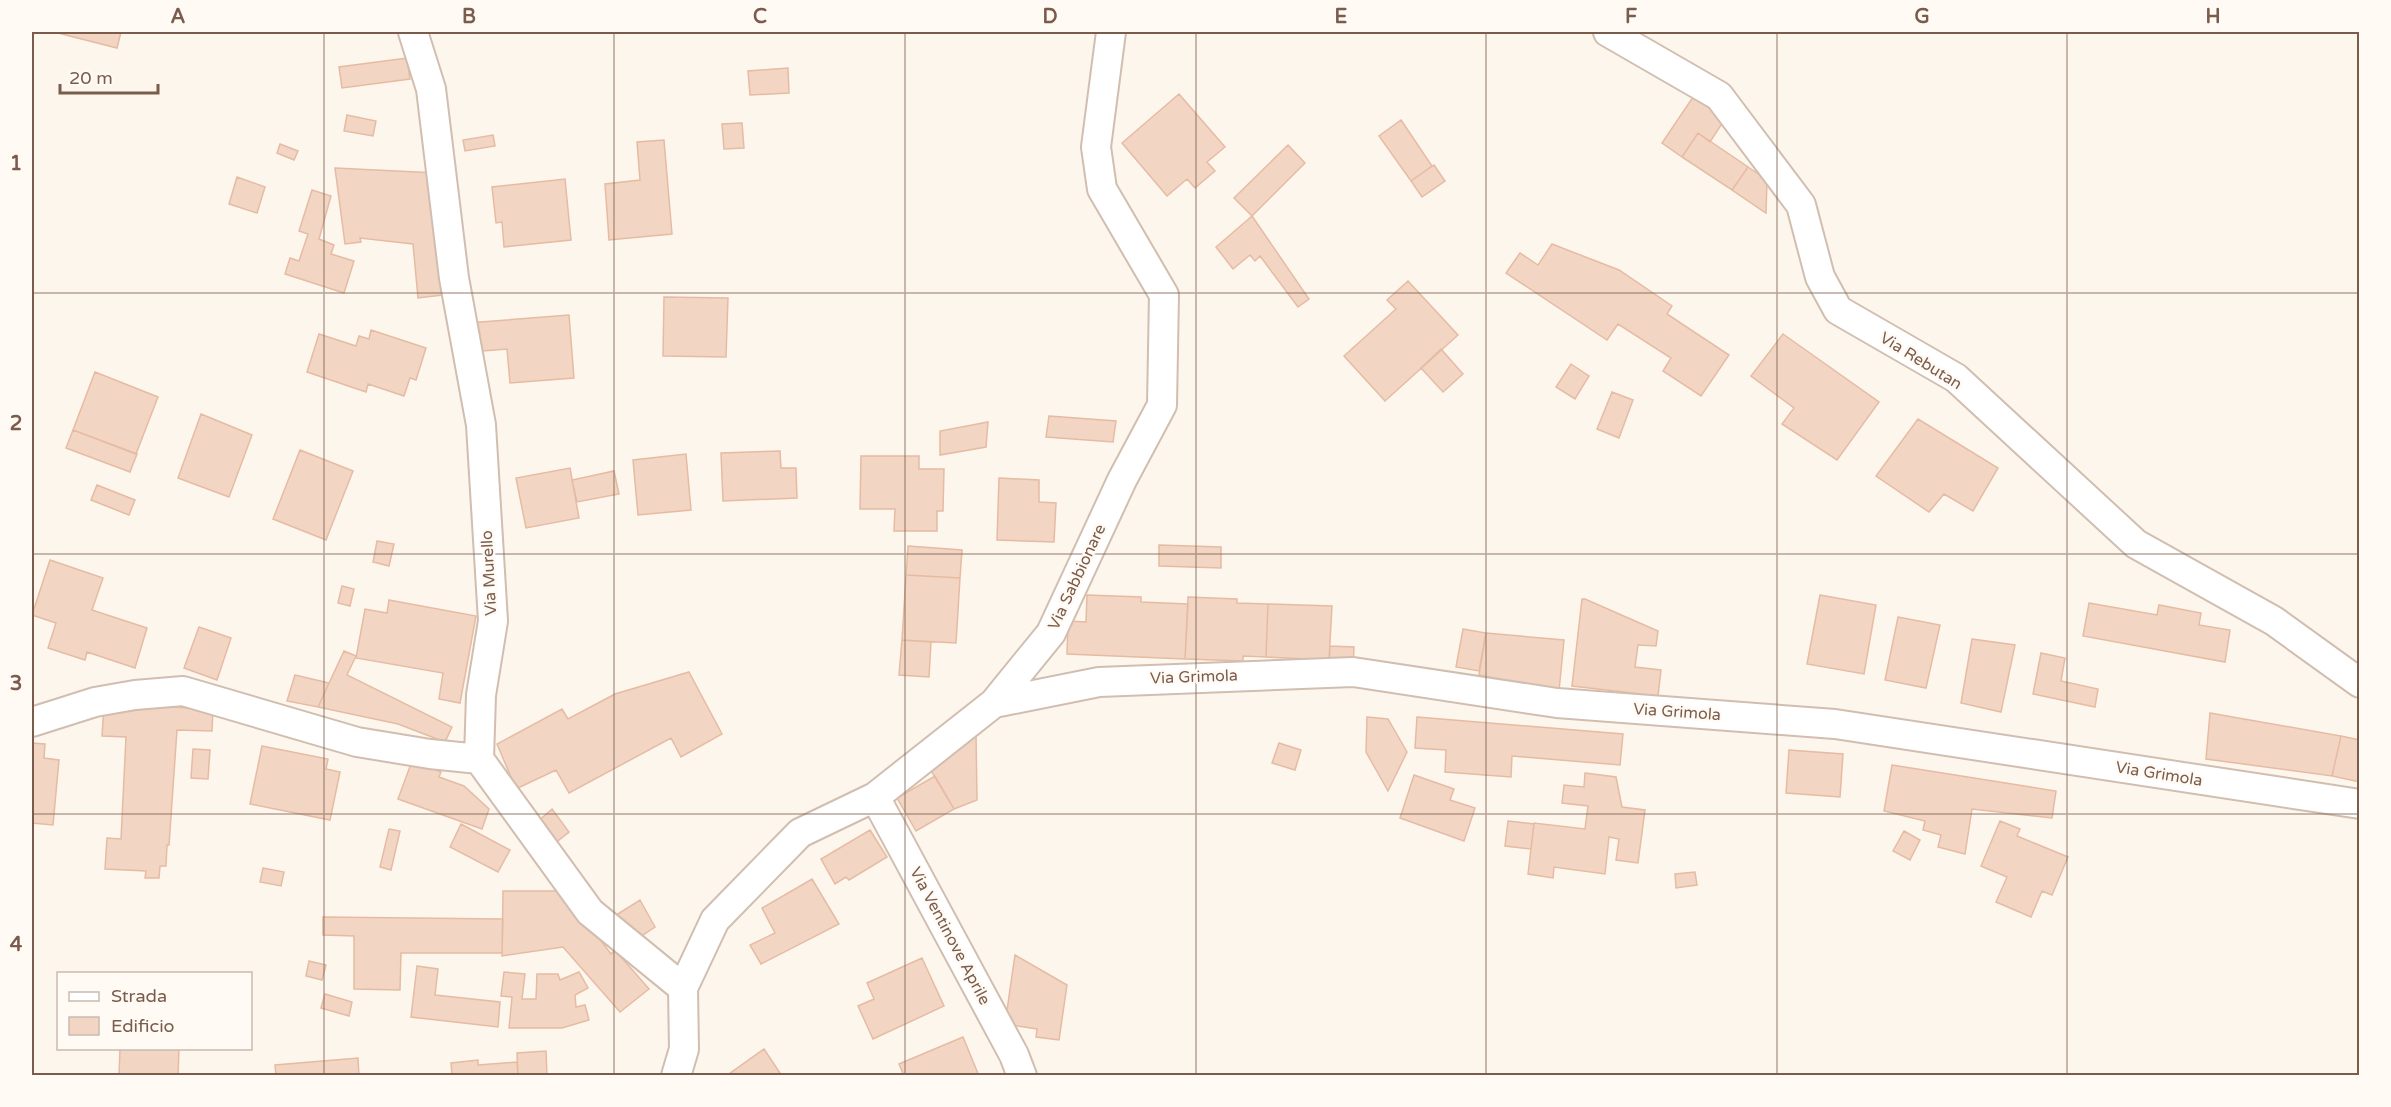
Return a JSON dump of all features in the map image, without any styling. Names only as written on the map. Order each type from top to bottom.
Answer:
[{"type":"street","name":"Via Murello","points":[[413,32],[431,89],[454,278],[481,425],[493,621],[481,695],[479,759]]},
{"type":"street","name":"Via Sabbionare","points":[[682,988],[716,920],[800,833],[875,797],[994,703],[1052,633],[1122,480],[1162,405],[1164,295],[1101,189],[1096,147],[1111,32]]},
{"type":"street","name":"Via Rebutan","points":[[1608,32],[1719,96],[1801,205],[1820,277],[1838,310],[1956,378],[2136,544],[2274,621],[2360,683]]},
{"type":"street","name":"Via Grimola","points":[[994,703],[1099,682],[1353,672],[1557,703],[1835,724],[2360,804]]},
{"type":"street","points":[[32,723],[95,702],[135,694],[183,691],[357,742],[430,754],[479,759],[590,912],[682,988],[684,1049],[676,1076]]},
{"type":"street","name":"Via Ventinove Aprile","points":[[875,797],[1014,1055],[1022,1076]]},
{"type":"building","points":[[54,32],[121,32],[117,48]]},
{"type":"building","points":[[407,58],[410,79],[342,88],[339,67]]},
{"type":"building","points":[[788,68],[789,93],[750,95],[748,71]]},
{"type":"building","points":[[1179,94],[1225,147],[1207,162],[1215,171],[1195,188],[1187,179],[1167,196],[1122,143]]},
{"type":"building","points":[[1693,97],[1725,119],[1710,142],[1698,133],[1682,157],[1662,143]]},
{"type":"building","points":[[347,115],[376,121],[373,136],[344,131]]},
{"type":"building","points":[[1401,120],[1432,166],[1411,181],[1379,136]]},
{"type":"building","points":[[742,123],[744,148],[724,149],[722,124]]},
{"type":"building","points":[[1698,133],[1748,167],[1732,190],[1682,157]]},
{"type":"building","points":[[493,135],[495,146],[465,151],[463,140]]},
{"type":"building","points":[[664,140],[672,234],[609,240],[605,184],[640,180],[637,142]]},
{"type":"building","points":[[280,144],[298,151],[294,160],[277,153]]},
{"type":"building","points":[[1288,145],[1305,163],[1252,216],[1234,198]]},
{"type":"building","points":[[1434,165],[1445,181],[1422,197],[1411,181]]},
{"type":"building","points":[[1748,167],[1767,180],[1766,213],[1732,190]]},
{"type":"building","points":[[335,168],[437,173],[451,294],[418,298],[413,244],[360,238],[361,242],[345,244]]},
{"type":"building","points":[[237,177],[265,187],[257,213],[229,204]]},
{"type":"building","points":[[565,179],[571,240],[504,247],[502,222],[496,223],[492,187]]},
{"type":"building","points":[[312,190],[331,196],[319,239],[334,245],[331,254],[354,261],[344,293],[285,274],[290,258],[299,261],[308,234],[299,231]]},
{"type":"building","points":[[1252,216],[1309,299],[1298,307],[1260,256],[1255,261],[1250,255],[1233,269],[1216,247]]},
{"type":"building","points":[[1552,244],[1619,270],[1672,306],[1667,314],[1729,355],[1701,396],[1663,371],[1671,358],[1618,324],[1607,340],[1506,273],[1520,253],[1538,265]]},
{"type":"building","points":[[1408,281],[1458,335],[1385,401],[1344,356],[1396,309],[1387,300]]},
{"type":"building","points":[[664,297],[728,298],[726,357],[663,356]]},
{"type":"building","points":[[569,315],[574,378],[510,383],[507,349],[471,352],[468,323]]},
{"type":"building","points":[[371,330],[426,348],[416,380],[410,378],[404,396],[368,384],[366,392],[307,372],[319,334],[356,346],[359,336],[369,339]]},
{"type":"building","points":[[1783,334],[1879,402],[1837,460],[1782,424],[1794,408],[1751,376]]},
{"type":"building","points":[[1441,349],[1463,374],[1443,392],[1421,368]]},
{"type":"building","points":[[1571,364],[1589,376],[1575,399],[1556,387]]},
{"type":"building","points":[[95,372],[158,397],[136,454],[73,430]]},
{"type":"building","points":[[1612,392],[1633,400],[1619,438],[1597,429]]},
{"type":"building","points":[[201,414],[252,435],[229,497],[178,478]]},
{"type":"building","points":[[1049,416],[1116,421],[1113,442],[1046,437]]},
{"type":"building","points":[[1918,419],[1998,468],[1973,511],[1944,494],[1929,512],[1876,476]]},
{"type":"building","points":[[988,422],[986,447],[940,455],[940,431]]},
{"type":"building","points":[[73,430],[137,454],[130,472],[66,448]]},
{"type":"building","points":[[300,450],[353,471],[326,540],[273,519]]},
{"type":"building","points":[[780,451],[781,468],[796,468],[797,498],[723,501],[721,453]]},
{"type":"building","points":[[686,454],[691,510],[638,515],[633,460]]},
{"type":"building","points":[[861,456],[919,456],[919,469],[944,469],[943,511],[937,511],[937,531],[894,531],[895,509],[860,509]]},
{"type":"building","points":[[570,468],[579,518],[526,528],[516,478]]},
{"type":"building","points":[[614,471],[619,494],[577,502],[572,480]]},
{"type":"building","points":[[999,478],[1039,480],[1039,502],[1056,503],[1054,542],[997,540]]},
{"type":"building","points":[[97,485],[135,500],[129,515],[91,500]]},
{"type":"building","points":[[377,541],[394,544],[389,566],[373,562]]},
{"type":"building","points":[[1159,545],[1221,547],[1221,568],[1159,566]]},
{"type":"building","points":[[908,546],[962,550],[960,578],[906,575]]},
{"type":"building","points":[[50,560],[103,578],[92,610],[147,628],[135,668],[87,652],[85,660],[48,648],[56,623],[32,615]]},
{"type":"building","points":[[906,575],[960,578],[956,643],[902,640]]},
{"type":"building","points":[[342,586],[354,589],[350,606],[338,603]]},
{"type":"building","points":[[1087,595],[1141,597],[1141,602],[1188,604],[1185,659],[1067,654],[1068,621],[1086,622]]},
{"type":"building","points":[[1820,595],[1876,605],[1864,674],[1807,664]]},
{"type":"building","points":[[1188,597],[1237,599],[1237,603],[1268,604],[1266,657],[1243,656],[1243,661],[1185,659]]},
{"type":"building","points":[[1582,599],[1658,631],[1656,646],[1638,645],[1635,667],[1661,670],[1658,696],[1572,686]]},
{"type":"building","points":[[389,600],[476,616],[460,703],[439,699],[443,673],[356,658],[365,609],[387,613]]},
{"type":"building","points":[[2089,603],[2157,615],[2159,605],[2201,613],[2199,625],[2230,630],[2225,662],[2083,636]]},
{"type":"building","points":[[1268,604],[1332,606],[1329,660],[1266,657]]},
{"type":"building","points":[[1898,617],[1940,625],[1926,688],[1885,680]]},
{"type":"building","points":[[199,627],[231,638],[217,680],[184,668]]},
{"type":"building","points":[[1463,629],[1486,633],[1479,671],[1456,667]]},
{"type":"building","points":[[1486,633],[1564,640],[1559,691],[1479,675]]},
{"type":"building","points":[[1972,639],[2015,645],[2001,712],[1961,703]]},
{"type":"building","points":[[902,640],[931,642],[929,677],[899,675]]},
{"type":"building","points":[[1330,646],[1354,647],[1353,672],[1329,671]]},
{"type":"building","points":[[344,651],[356,656],[347,675],[452,727],[445,742],[398,724],[318,707]]},
{"type":"building","points":[[2041,653],[2065,658],[2061,681],[2098,689],[2095,707],[2033,694]]},
{"type":"building","points":[[689,672],[722,734],[681,757],[671,738],[569,793],[556,770],[516,789],[497,744],[562,709],[568,719],[615,694]]},
{"type":"building","points":[[295,675],[329,683],[318,707],[287,701]]},
{"type":"building","points":[[104,704],[213,709],[212,731],[177,730],[169,845],[167,845],[166,866],[160,866],[159,878],[145,878],[146,871],[105,869],[107,838],[121,839],[126,737],[102,736]]},
{"type":"building","points":[[2210,713],[2341,736],[2332,776],[2206,759]]},
{"type":"building","points":[[1367,717],[1388,719],[1407,752],[1388,791],[1366,752]]},
{"type":"building","points":[[1417,717],[1623,734],[1620,765],[1512,756],[1511,777],[1445,772],[1446,750],[1415,748]]},
{"type":"building","points":[[976,734],[977,800],[954,809],[930,769]]},
{"type":"building","points":[[2341,736],[2360,740],[2360,782],[2332,776]]},
{"type":"building","points":[[32,743],[45,744],[44,758],[59,760],[53,825],[32,823]]},
{"type":"building","points":[[1279,743],[1301,750],[1295,770],[1272,763]]},
{"type":"building","points":[[262,746],[328,759],[326,769],[340,772],[330,820],[250,804]]},
{"type":"building","points":[[193,749],[210,750],[208,779],[191,778]]},
{"type":"building","points":[[1789,750],[1843,754],[1840,797],[1786,793]]},
{"type":"building","points":[[412,761],[441,772],[439,777],[464,786],[489,809],[482,829],[398,799]]},
{"type":"building","points":[[1892,765],[2056,791],[2052,818],[1972,809],[1965,854],[1938,847],[1941,835],[1923,830],[1925,821],[1884,811]]},
{"type":"building","points":[[1585,773],[1616,777],[1622,807],[1645,810],[1638,863],[1616,860],[1619,839],[1609,837],[1605,874],[1554,867],[1553,878],[1528,874],[1534,823],[1585,829],[1588,806],[1562,803],[1564,785],[1584,787]]},
{"type":"building","points":[[1414,775],[1454,789],[1450,800],[1475,808],[1464,841],[1400,818]]},
{"type":"building","points":[[935,776],[954,809],[916,831],[897,798]]},
{"type":"building","points":[[552,809],[569,832],[554,844],[537,822]]},
{"type":"building","points":[[1508,821],[1534,824],[1531,849],[1505,846]]},
{"type":"building","points":[[2000,821],[2020,829],[2017,836],[2068,857],[2052,895],[2042,891],[2031,917],[1996,902],[2007,877],[1981,866]]},
{"type":"building","points":[[461,824],[510,850],[498,872],[450,847]]},
{"type":"building","points":[[389,829],[400,831],[391,870],[380,867]]},
{"type":"building","points":[[870,830],[887,857],[849,880],[846,877],[835,884],[821,859]]},
{"type":"building","points":[[1904,831],[1920,840],[1910,860],[1893,851]]},
{"type":"building","points":[[263,868],[284,872],[281,886],[260,882]]},
{"type":"building","points":[[1695,872],[1697,885],[1676,888],[1675,874]]},
{"type":"building","points":[[812,879],[839,924],[761,964],[750,945],[775,933],[762,908]]},
{"type":"building","points":[[503,891],[564,891],[611,954],[615,950],[649,989],[620,1012],[563,947],[502,956]]},
{"type":"building","points":[[640,900],[655,927],[634,941],[613,917]]},
{"type":"building","points":[[323,917],[503,919],[502,953],[401,953],[400,990],[354,989],[354,936],[323,935]]},
{"type":"building","points":[[1015,955],[1067,985],[1059,1040],[1036,1037],[1037,1029],[1005,1024]]},
{"type":"building","points":[[922,958],[944,1006],[873,1039],[858,1006],[874,999],[867,983]]},
{"type":"building","points":[[309,961],[326,965],[322,980],[306,976]]},
{"type":"building","points":[[417,966],[438,969],[435,995],[500,1002],[498,1027],[411,1017]]},
{"type":"building","points":[[504,972],[525,974],[522,999],[536,999],[537,974],[558,974],[560,980],[579,972],[588,988],[575,995],[576,1007],[585,1005],[589,1020],[562,1028],[509,1028],[512,997],[501,996]]},
{"type":"building","points":[[325,994],[352,1002],[349,1016],[321,1008]]},
{"type":"building","points":[[963,1037],[979,1076],[904,1076],[899,1064]]},
{"type":"building","points":[[764,1049],[782,1076],[726,1076]]},
{"type":"building","points":[[120,1050],[179,1050],[178,1076],[119,1076]]},
{"type":"building","points":[[546,1051],[547,1076],[518,1076],[517,1053]]},
{"type":"building","points":[[358,1058],[359,1076],[276,1076],[275,1065]]},
{"type":"building","points":[[478,1060],[478,1065],[517,1062],[518,1076],[452,1076],[451,1063]]}]
